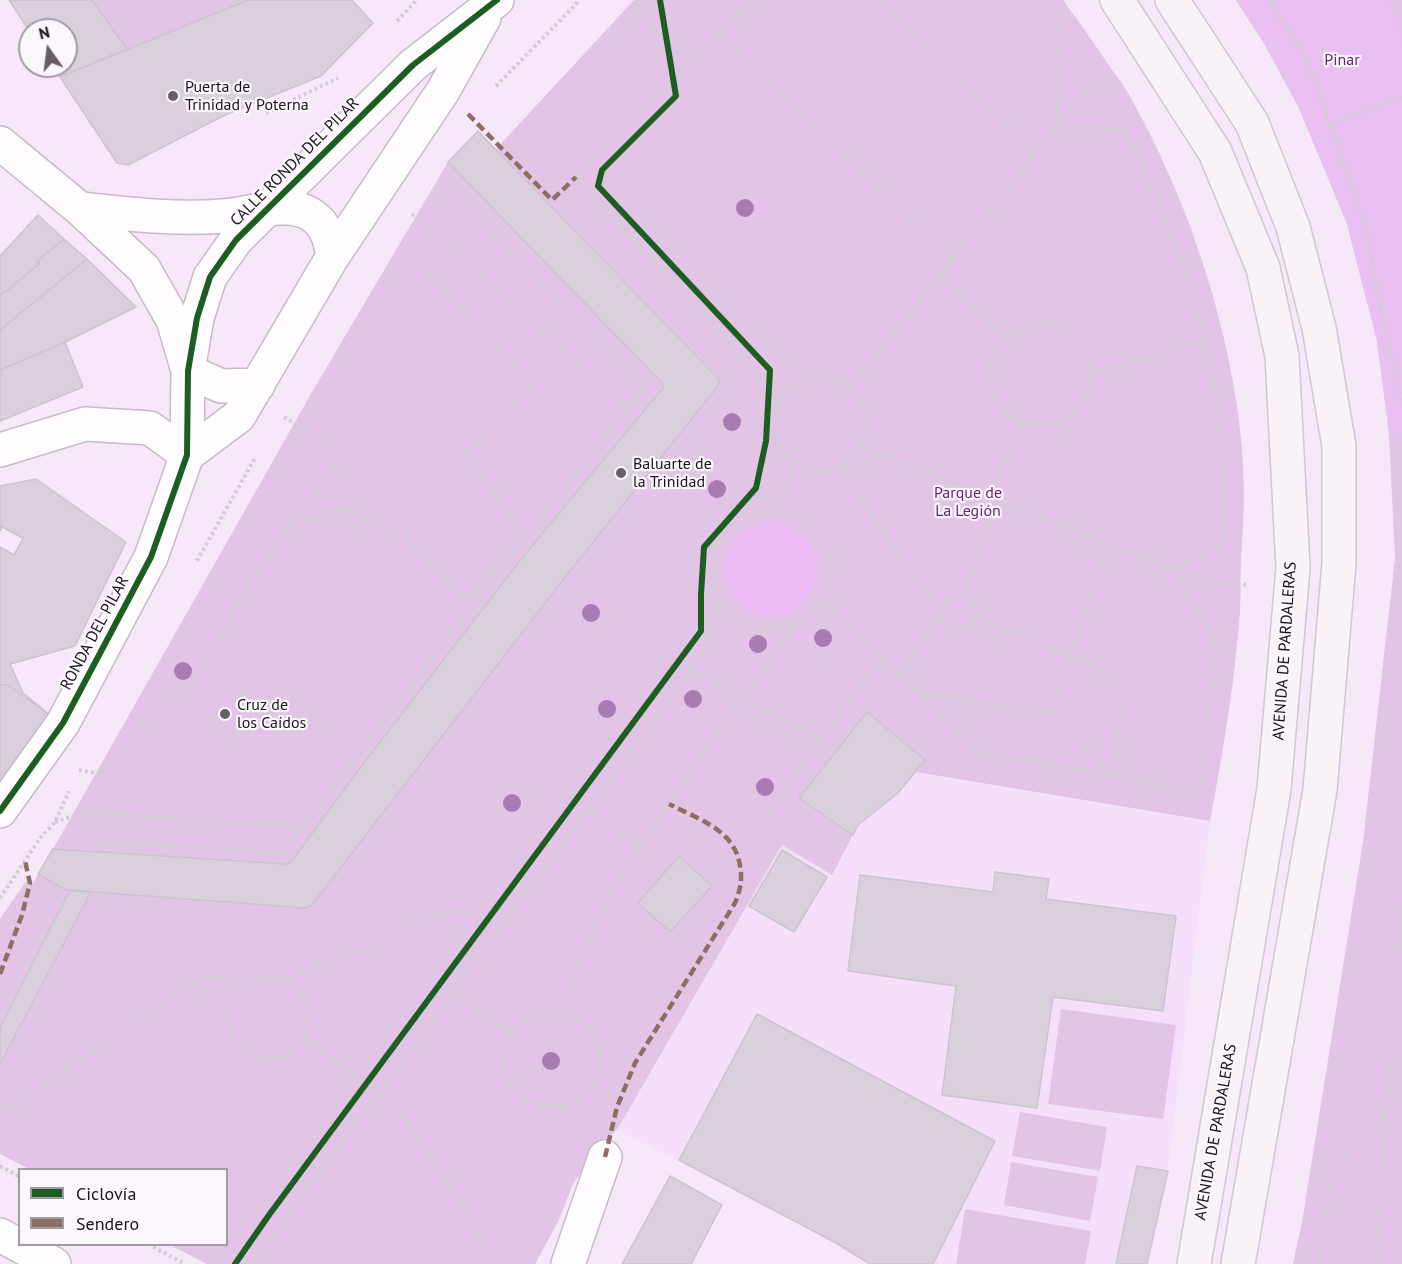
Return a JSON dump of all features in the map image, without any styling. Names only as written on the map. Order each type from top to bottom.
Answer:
[{"type":"main road","name":"AVENIDA DE PARDALERAS","points":[[1118,0],[1215,152],[1263,268],[1282,356],[1293,568],[1274,789],[1194,1264]]},
{"type":"main road","points":[[1173,0],[1252,123],[1293,227],[1319,328],[1339,446],[1339,563],[1320,790],[1238,1264]]},
{"type":"street","name":"CALLE RONDA DEL PILAR","points":[[187,454],[188,371],[197,318],[210,277],[236,240],[413,65],[494,3]]},
{"type":"street","name":"CALLE RONDA DEL PILAR","points":[[187,454],[239,416],[333,256],[443,91],[494,3]]},
{"type":"street","points":[[2,140],[144,269],[173,320],[188,371],[221,386],[258,385]]},
{"type":"street","name":"CALLE RONDA DEL PILAR","points":[[267,209],[293,208],[313,215],[329,235],[333,256]]},
{"type":"street","points":[[80,209],[163,218],[223,216],[267,209]]},
{"type":"street","points":[[0,450],[85,424],[150,428],[187,454]]},
{"type":"street","name":"RONDA DEL PILAR","points":[[0,811],[63,723],[151,557],[187,454]]},
{"type":"street","points":[[568,1264],[604,1157]]},
{"type":"street","points":[[0,1235],[18,1245]]},
{"type":"street","points":[[20,1246],[54,1264]]},
{"type":"path","points":[[217,0],[222,11]]},
{"type":"path","points":[[492,90],[580,0]]},
{"type":"path","points":[[643,0],[634,9],[690,63]]},
{"type":"path","points":[[726,0],[740,13]]},
{"type":"path","points":[[753,0],[576,177],[769,382],[781,399]]},
{"type":"path","points":[[879,0],[1035,154]]},
{"type":"path","points":[[1037,0],[1062,36],[1058,83],[1058,126]]},
{"type":"path","points":[[1268,0],[1305,57],[1368,233],[1377,292],[1402,404]]},
{"type":"path","points":[[665,30],[668,50]]},
{"type":"path","points":[[720,33],[953,260]]},
{"type":"path","points":[[672,70],[675,88]]},
{"type":"path","points":[[266,113],[348,72]]},
{"type":"path","points":[[850,389],[1079,98],[1113,72]]},
{"type":"path","points":[[1330,125],[1402,98]]},
{"type":"path","points":[[1058,126],[1123,130],[1148,177],[1174,238],[1195,303],[1216,398],[1222,453],[1225,543],[1173,568]]},
{"type":"path","points":[[416,218],[629,409]]},
{"type":"path","points":[[84,842],[283,852],[513,554],[646,387],[485,226]]},
{"type":"path","points":[[290,525],[342,508],[404,535],[465,602],[520,531],[466,454],[533,386],[428,274],[453,252]]},
{"type":"path","points":[[940,276],[1004,338]]},
{"type":"path","points":[[1035,324],[1052,325],[1068,331],[1081,343],[1089,358],[1092,374],[1090,391],[1082,405],[1070,417],[1056,425],[1040,427],[1023,424],[1008,415],[996,403],[990,387],[989,369],[994,352],[1004,338],[1018,329],[1035,324]]},
{"type":"path","points":[[1092,374],[1204,340]]},
{"type":"path","points":[[821,378],[836,381],[850,389],[860,401],[866,416],[866,432],[861,447],[851,459],[837,468],[822,471],[808,469],[794,463],[777,441],[774,427],[775,412],[781,399],[791,388],[806,380],[821,378]]},
{"type":"path","points":[[768,396],[769,382]]},
{"type":"path","points":[[79,770],[101,774],[131,744],[148,716],[193,678],[220,643],[249,585],[290,525],[333,474],[330,445],[280,415]]},
{"type":"path","points":[[766,430],[767,419]]},
{"type":"path","points":[[990,497],[1023,424]]},
{"type":"path","points":[[861,447],[1206,582],[1240,584]]},
{"type":"path","points":[[194,566],[257,455]]},
{"type":"path","points":[[780,512],[794,463]]},
{"type":"path","points":[[837,468],[925,591],[943,608]]},
{"type":"path","points":[[965,598],[996,500]]},
{"type":"path","points":[[569,1014],[576,974],[616,880],[793,626],[809,615],[822,600],[829,582],[830,563],[825,544],[813,529],[798,518],[780,512],[760,512],[742,519],[726,531],[713,556],[711,571],[713,585],[718,599],[726,610],[750,626],[764,630],[793,626]]},
{"type":"path","points":[[712,539],[734,513]]},
{"type":"path","points":[[1052,712],[1108,544]]},
{"type":"path","points":[[822,600],[980,753],[1199,792],[1216,641],[1173,568]]},
{"type":"path","points":[[954,598],[965,598],[974,606],[976,617],[971,627],[961,632],[949,629],[942,620],[943,608],[954,598]]},
{"type":"path","points":[[253,1264],[707,648],[718,599]]},
{"type":"path","points":[[976,617],[1126,681],[1114,777]]},
{"type":"path","points":[[901,676],[930,628],[942,620]]},
{"type":"path","points":[[738,855],[882,658]]},
{"type":"path","points":[[691,670],[822,739]]},
{"type":"path","points":[[920,695],[1052,712],[1114,777]]},
{"type":"path","points":[[74,780],[84,759]]},
{"type":"path","points":[[0,898],[41,837],[55,822],[69,790]]},
{"type":"path","points":[[588,809],[639,847]]},
{"type":"path","points":[[55,822],[84,812],[303,827]]},
{"type":"path","points":[[1377,1264],[1402,900]]},
{"type":"path","points":[[480,928],[494,909]]},
{"type":"path","points":[[286,981],[316,964],[371,949],[389,941],[406,926],[428,916],[451,911],[477,913],[501,928]]},
{"type":"path","points":[[273,977],[286,981],[297,988],[305,999],[309,1012],[309,1025],[304,1038],[295,1049],[283,1056],[269,1059],[255,1057],[243,1051],[234,1041],[227,1016],[230,1003],[237,991],[247,983],[260,978],[273,977]]},
{"type":"path","points":[[0,1115],[191,984],[208,978],[221,978],[237,991]]},
{"type":"path","points":[[453,993],[510,1033]]},
{"type":"path","points":[[553,1010],[569,1014],[584,1022],[594,1035],[600,1051],[600,1066],[596,1080],[587,1093],[567,1105],[545,1108],[530,1103],[518,1095],[508,1081],[503,1065],[504,1048],[510,1033],[521,1021],[536,1013],[553,1010]]},
{"type":"path","points":[[304,1038],[378,1095],[406,1120],[470,1219],[492,1264]]},
{"type":"path","points":[[600,1051],[635,1063]]},
{"type":"path","points":[[358,1094],[371,1076]]},
{"type":"path","points":[[1322,1264],[1324,1210],[1336,1164],[1388,1114]]},
{"type":"path","points":[[0,1166],[18,1176]]},
{"type":"path","points":[[150,1246],[185,1264]]},
{"type":"shaded area","points":[[771,524],[789,527],[804,537],[814,552],[817,570],[814,588],[804,603],[789,613],[771,616],[753,613],[738,603],[728,588],[725,570],[728,552],[738,537],[753,527]]},
{"type":"shaded area","points":[[916,772],[1210,821],[1168,1171],[1147,1264],[870,1264],[836,1243],[617,1130],[782,845],[853,835],[858,825],[898,793]]},
{"type":"green space","points":[[92,0],[248,0],[127,49]]},
{"type":"green space","name":"Parque de La Legión","points":[[634,0],[1063,0],[1126,90],[1170,176],[1203,264],[1228,356],[1242,448],[1244,490],[1240,611],[1228,716],[1210,821],[916,772],[898,793],[858,825],[832,875],[782,845],[617,1130],[602,1142],[573,1184],[558,1222],[535,1264],[207,1264],[172,1246],[228,1246],[228,1168],[27,1168],[0,1154],[0,919],[27,880],[33,884],[38,874],[66,890],[304,908],[311,906],[559,585],[718,386],[720,379],[496,149]]},
{"type":"green space","points":[[1236,0],[1402,0],[1402,1264],[1293,1264],[1302,1222],[1363,842],[1395,558],[1389,434],[1377,341],[1347,224],[1299,108],[1265,45]]},
{"type":"green space","name":"Pinar","points":[[1236,0],[1389,0],[1402,43],[1402,432],[1389,434],[1377,341],[1347,224],[1299,108],[1265,45]]},
{"type":"green space","points":[[448,162],[662,383],[663,388],[522,558],[360,768],[291,862],[286,864],[53,849],[312,392]]},
{"type":"green space","points":[[1061,1009],[1176,1025],[1163,1119],[1048,1104]]},
{"type":"green space","points":[[1020,1112],[1107,1127],[1100,1171],[1012,1156]]},
{"type":"green space","points":[[1011,1162],[1098,1177],[1090,1221],[1004,1205]]},
{"type":"green space","points":[[965,1209],[1091,1231],[1085,1264],[956,1264]]},
{"type":"building","points":[[9,0],[92,0],[127,49],[78,69],[78,18],[21,18]]},
{"type":"building","name":"Puerta de Trinidad y Poterna","points":[[248,0],[352,0],[373,23],[321,76],[225,115],[128,165],[117,163],[61,78],[78,78],[78,70]]},
{"type":"building","name":"Baluarte de la Trinidad","points":[[478,131],[720,380],[718,386],[559,585],[311,906],[305,908],[66,890],[38,874],[53,849],[286,864],[291,862],[360,768],[522,558],[663,388],[662,383],[448,162]]},
{"type":"building","points":[[38,215],[64,239],[37,261],[39,264],[0,296],[0,256]]},
{"type":"building","points":[[64,239],[87,259],[0,330],[0,296],[39,264],[37,261]]},
{"type":"building","points":[[87,259],[136,307],[65,342],[0,370],[0,330]]},
{"type":"building","points":[[65,342],[83,387],[0,421],[0,370]]},
{"type":"building","points":[[36,479],[126,542],[75,646],[10,664],[23,693],[55,719],[8,685],[0,685],[0,547],[14,555],[23,538],[2,527],[0,531],[0,486]]},
{"type":"building","points":[[0,685],[8,685],[55,719],[0,800]]},
{"type":"building","points":[[867,712],[925,760],[898,793],[858,825],[853,835],[799,798]]},
{"type":"building","points":[[782,850],[827,877],[794,932],[749,906]]},
{"type":"building","points":[[679,856],[712,886],[670,932],[638,903]]},
{"type":"building","points":[[995,872],[1049,879],[1046,899],[1176,916],[1163,1011],[1053,997],[1037,1108],[942,1095],[956,986],[848,971],[860,875],[993,892]]},
{"type":"building","points":[[70,890],[91,892],[0,1064],[0,1028]]},
{"type":"building","points":[[757,1014],[995,1141],[933,1264],[870,1264],[836,1243],[679,1160]]},
{"type":"building","points":[[1137,1166],[1168,1171],[1147,1264],[1116,1264]]},
{"type":"building","points":[[670,1176],[722,1205],[691,1264],[622,1264]]},
{"type":"marked path","points":[[468,114],[552,200],[576,177]]},
{"type":"marked path","points":[[605,1157],[617,1107],[635,1063],[735,903],[740,888],[739,861],[729,841],[712,826],[669,804]]},
{"type":"marked path","points":[[0,974],[22,915],[30,883],[25,861]]},
{"type":"cycle path","points":[[0,811],[63,723],[151,557],[187,455],[188,371],[197,318],[210,277],[236,240],[413,65],[497,0]]},
{"type":"cycle path","points":[[235,1264],[701,631],[704,547],[756,488],[766,441],[770,370],[598,186],[602,170],[676,96],[660,0]]},
{"type":"place","name":"Puerta de Trinidad y Poterna","points":[[173,96]]},
{"type":"place","name":"Baluarte de la Trinidad","points":[[621,473]]},
{"type":"place","name":"Cruz de los Caídos","points":[[225,714]]}]
